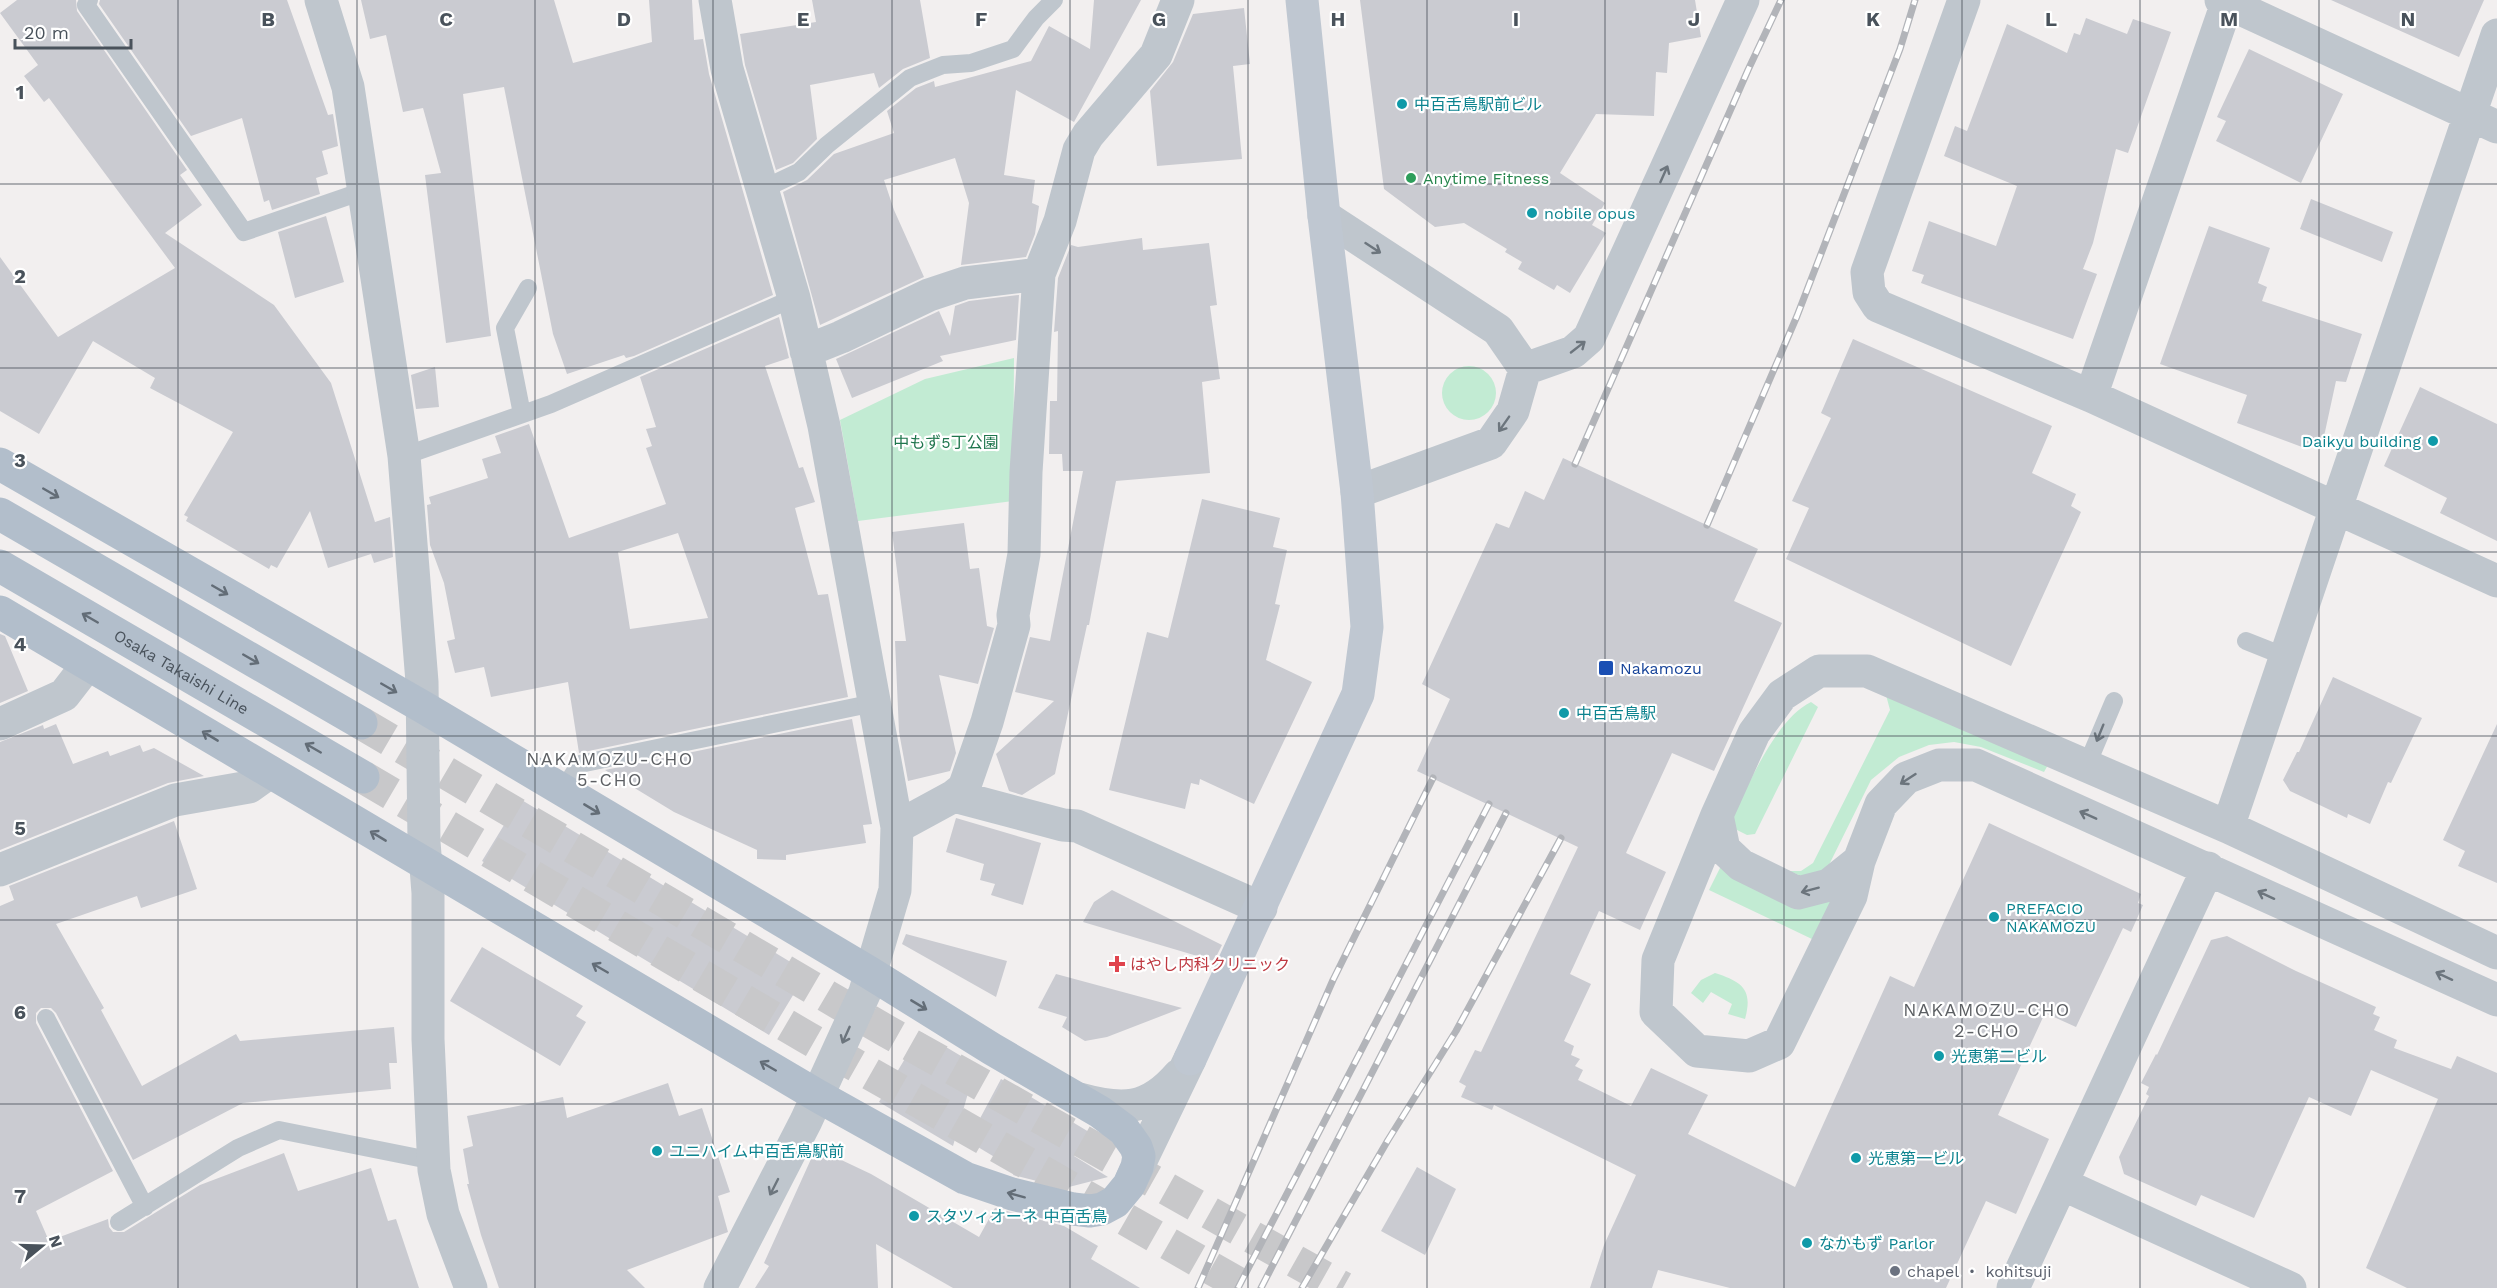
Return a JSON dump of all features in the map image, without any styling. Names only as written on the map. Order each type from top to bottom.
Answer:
[{"type":"main road","points":[[0,464],[423,707],[870,973],[1117,1124],[1131,1136],[1138,1156],[1137,1167],[1129,1185],[1115,1202],[1102,1209],[1090,1210],[1073,1209],[1012,1194],[965,1178],[818,1096],[0,612]]},
{"type":"main road","points":[[0,514],[361,723]]},
{"type":"main road","name":"Osaka Takaishi Line","points":[[0,566],[363,777]]},
{"type":"street","points":[[321,0],[348,87],[404,456],[423,707],[428,1040],[434,1161],[443,1214],[471,1288]]},
{"type":"street","points":[[715,0],[727,69],[794,298],[824,426],[897,827],[895,890],[865,992],[818,1096],[720,1288]]},
{"type":"street","points":[[897,827],[954,796],[965,785],[987,722],[1014,625],[1013,615],[1024,554],[1026,471],[1039,274],[1060,221],[1079,150],[1088,135],[1156,55],[1178,0]]},
{"type":"street","points":[[1129,1185],[1261,908],[1358,694],[1367,627],[1357,492],[1324,216],[1302,0]]},
{"type":"street","points":[[1525,369],[1573,352],[1589,338],[1743,0]]},
{"type":"street","points":[[1964,0],[1867,272],[1869,292],[1878,306],[2091,396],[2497,581]]},
{"type":"street","points":[[2091,396],[2224,1],[2484,121]]},
{"type":"street","points":[[2228,827],[2336,508],[2484,121],[2497,35]]},
{"type":"street","points":[[1324,216],[1498,330],[1525,369]]},
{"type":"street","points":[[806,351],[929,295],[965,283],[1039,274]]},
{"type":"street","points":[[1357,492],[1491,442],[1513,411],[1525,369]]},
{"type":"street","points":[[0,724],[64,694],[88,664]]},
{"type":"street","points":[[2497,953],[2228,827],[1867,671],[1819,671],[1782,695],[1754,733],[1658,960],[1656,1012],[1697,1051],[1749,1056],[1779,1043],[1851,896],[1859,861],[1881,804],[1906,778],[1939,765],[1976,765],[2497,1000]]},
{"type":"street","points":[[0,870],[175,800],[249,787],[270,772]]},
{"type":"street","points":[[954,796],[1063,825],[1077,826],[1261,908]]},
{"type":"street","points":[[1718,815],[1724,849],[1741,865],[1798,893],[1829,885],[1859,861]]},
{"type":"street","points":[[2013,1288],[2208,868]]},
{"type":"street","points":[[1079,1100],[1108,1107],[1139,1104],[1162,1092],[1190,1059]]},
{"type":"street","points":[[2062,1184],[2290,1288]]},
{"type":"lane","points":[[89,0],[86,5],[244,232],[363,191]]},
{"type":"lane","points":[[763,189],[799,172],[826,145],[910,78],[943,65],[971,63],[1013,49],[1036,18],[1054,0]]},
{"type":"lane","points":[[522,414],[505,328],[528,288]]},
{"type":"lane","points":[[404,456],[522,414],[794,298]]},
{"type":"lane","points":[[2246,641],[2286,657]]},
{"type":"lane","points":[[2087,765],[2114,701]]},
{"type":"lane","points":[[562,791],[580,764],[874,703]]},
{"type":"lane","points":[[46,1018],[145,1207]]},
{"type":"lane","points":[[119,1222],[238,1148],[279,1131],[434,1161]]},
{"type":"green space","name":"中もず5丁公園","points":[[1014,358],[1013,501],[858,521],[840,420],[925,379]]},
{"type":"green space","points":[[1464,366],[1474,366],[1484,370],[1492,378],[1496,393],[1492,408],[1484,416],[1474,420],[1464,420],[1454,416],[1446,408],[1442,398],[1442,388],[1446,378],[1454,370]]},
{"type":"green space","points":[[1886,695],[2049,763],[2044,772],[1981,747],[1954,742],[1929,745],[1899,757],[1871,780],[1825,873],[1811,880],[1789,871],[1801,871],[1813,863],[1890,710]]},
{"type":"green space","points":[[1811,702],[1818,707],[1755,834],[1747,835],[1735,829],[1732,816],[1766,752],[1787,722],[1798,710]]},
{"type":"green space","points":[[1721,866],[1834,900],[1814,940],[1709,890]]},
{"type":"green space","points":[[1715,973],[1733,980],[1744,988],[1748,1001],[1745,1019],[1728,1014],[1732,1004],[1711,992],[1703,1003],[1691,993],[1701,980]]},
{"type":"building","points":[[17,0],[76,0],[77,11],[187,170],[180,175],[202,205],[165,233],[274,305],[331,383],[375,522],[390,517],[393,557],[374,563],[371,554],[328,568],[310,511],[277,568],[271,565],[269,569],[186,521],[188,517],[184,515],[233,432],[150,388],[155,378],[93,341],[39,434],[0,411],[0,257],[58,337],[175,268],[49,98],[44,102],[24,76],[38,65],[0,13]]},
{"type":"building","points":[[100,0],[287,0],[328,115],[333,114],[338,146],[322,151],[328,174],[316,178],[320,194],[272,210],[269,200],[264,202],[242,118],[191,136],[99,4]]},
{"type":"building","points":[[361,0],[554,0],[573,63],[652,42],[649,0],[692,0],[694,40],[703,39],[709,74],[773,295],[634,356],[626,358],[624,355],[567,374],[553,334],[504,87],[463,94],[491,336],[446,343],[425,175],[441,173],[423,108],[403,112],[386,35],[370,39]]},
{"type":"building","points":[[812,0],[920,0],[930,58],[903,69],[879,88],[874,73],[810,85],[817,139],[793,163],[776,170],[745,65],[740,34],[816,22]]},
{"type":"building","points":[[1094,0],[1141,0],[1074,122],[1016,90],[1004,175],[1035,180],[1032,203],[1039,206],[1035,234],[1026,257],[961,265],[969,203],[955,158],[884,180],[894,210],[924,277],[820,325],[783,192],[807,180],[834,154],[894,133],[887,111],[916,88],[934,81],[935,87],[1031,61],[1049,26],[1090,49]]},
{"type":"building","points":[[1360,0],[1695,0],[1701,37],[1669,43],[1667,73],[1656,72],[1654,116],[1596,114],[1560,173],[1605,203],[1592,225],[1606,233],[1570,293],[1557,285],[1554,290],[1518,269],[1522,262],[1505,252],[1507,249],[1464,223],[1435,227],[1384,189]]},
{"type":"building","points":[[2331,0],[2484,0],[2459,57]]},
{"type":"building","points":[[1244,8],[1250,64],[1233,66],[1242,159],[1157,166],[1150,91],[1173,62],[1193,14]]},
{"type":"building","points":[[2086,18],[2127,34],[2133,19],[2171,32],[2128,153],[2116,149],[2093,243],[2083,269],[2097,274],[2073,339],[1921,283],[1924,275],[1912,271],[1929,221],[1996,246],[2017,186],[1944,156],[1955,126],[1967,131],[2007,24],[2067,53],[2074,33],[2080,35]]},
{"type":"building","points":[[2249,49],[2343,94],[2301,183],[2216,141],[2226,121],[2217,117]]},
{"type":"building","points":[[2311,199],[2393,232],[2382,262],[2300,229]]},
{"type":"building","points":[[326,216],[344,282],[295,298],[278,232]]},
{"type":"building","points":[[2209,226],[2270,248],[2258,283],[2267,287],[2262,301],[2362,334],[2346,382],[2336,381],[2323,441],[2316,445],[2302,447],[2237,423],[2247,395],[2160,364]]},
{"type":"building","points":[[1142,238],[1143,250],[1209,243],[1217,305],[1210,306],[1220,379],[1202,382],[1210,473],[1116,481],[1089,625],[1087,625],[1055,774],[1022,795],[1009,791],[996,754],[1054,701],[1015,692],[1030,637],[1050,641],[1083,471],[1063,471],[1062,454],[1049,454],[1050,401],[1057,401],[1058,331],[1054,332],[1058,278],[1071,245],[1078,247]]},
{"type":"building","points":[[1019,295],[1016,340],[940,356],[943,361],[852,398],[836,359],[939,311],[950,336],[955,306],[969,301]]},
{"type":"building","points":[[779,317],[789,358],[765,366],[799,468],[803,467],[815,502],[795,508],[818,595],[828,594],[848,697],[579,753],[568,682],[491,697],[484,667],[455,673],[447,641],[455,639],[444,583],[430,545],[427,505],[431,504],[429,497],[488,478],[482,459],[501,453],[495,436],[529,424],[569,538],[666,504],[646,448],[652,446],[646,429],[656,427],[640,377]],"holes":[[[678,533],[708,618],[630,629],[618,552]]]},
{"type":"building","points":[[1853,339],[2052,426],[2032,473],[2076,494],[2071,506],[2081,512],[2011,666],[1786,559],[1809,508],[1792,501],[1831,418],[1821,413]]},
{"type":"building","points":[[435,367],[439,407],[416,409],[411,375]]},
{"type":"building","points":[[2420,387],[2497,424],[2497,541],[2440,513],[2447,498],[2384,466]]},
{"type":"building","points":[[1563,458],[1758,549],[1734,601],[1782,623],[1714,771],[1672,753],[1626,853],[1666,872],[1640,930],[1599,911],[1570,974],[1591,984],[1564,1041],[1574,1046],[1571,1055],[1580,1059],[1575,1066],[1583,1070],[1578,1080],[1631,1106],[1651,1068],[1708,1095],[1688,1134],[1795,1187],[1890,976],[1914,987],[1989,823],[2141,894],[2138,903],[2143,905],[2131,932],[2123,928],[2076,1027],[2045,1013],[1998,1115],[2049,1139],[2016,1214],[1986,1201],[1946,1288],[1730,1288],[1658,1270],[1652,1288],[1590,1288],[1604,1245],[1636,1175],[1494,1105],[1492,1110],[1461,1097],[1466,1086],[1459,1082],[1475,1050],[1481,1052],[1578,847],[1417,771],[1450,699],[1422,684],[1496,523],[1509,528],[1525,491],[1544,500]]},
{"type":"building","points":[[1202,499],[1280,518],[1273,547],[1287,550],[1275,604],[1280,605],[1266,660],[1312,682],[1254,804],[1200,779],[1199,785],[1191,783],[1185,809],[1109,790],[1147,632],[1168,638]]},
{"type":"building","points":[[964,523],[970,569],[979,568],[987,626],[994,628],[978,684],[939,675],[956,753],[950,771],[908,781],[899,732],[895,641],[906,641],[892,532]]},
{"type":"building","points":[[0,634],[5,636],[28,691],[0,703]]},
{"type":"building","points":[[2333,677],[2422,718],[2391,783],[2388,782],[2370,824],[2348,814],[2347,818],[2290,791],[2283,780],[2299,752]]},
{"type":"building","points":[[852,719],[872,824],[863,825],[866,843],[786,855],[786,860],[757,859],[757,850],[674,812],[605,770]]},
{"type":"building","points":[[56,724],[73,764],[108,751],[110,756],[140,745],[143,752],[154,748],[204,776],[168,783],[0,850],[0,742],[43,725],[44,729]]},
{"type":"building","points":[[2497,724],[2497,883],[2458,866],[2465,851],[2443,840]]},
{"type":"building","points":[[520,799],[807,972],[769,1035],[482,861]]},
{"type":"building","points":[[956,818],[1041,843],[1023,905],[991,895],[995,884],[980,880],[984,864],[946,852]]},
{"type":"building","points":[[174,821],[197,889],[141,908],[137,896],[56,924],[104,1008],[101,1010],[142,1086],[236,1034],[240,1041],[394,1027],[397,1063],[389,1063],[391,1089],[243,1103],[133,1160],[56,1013],[51,1008],[41,1008],[36,1013],[36,1023],[113,1171],[36,1211],[49,1241],[108,1219],[109,1227],[113,1232],[124,1232],[200,1185],[284,1153],[298,1191],[371,1168],[388,1221],[396,1219],[419,1288],[0,1288],[0,906],[14,900],[9,886]]},
{"type":"building","points":[[1112,890],[1222,945],[1214,961],[1083,922],[1094,902]]},
{"type":"building","points":[[906,934],[1007,961],[996,997],[902,944]]},
{"type":"building","points":[[2227,936],[2296,971],[2376,1007],[2373,1014],[2380,1017],[2374,1030],[2397,1040],[2394,1048],[2451,1069],[2457,1056],[2497,1073],[2497,1288],[2407,1288],[2366,1268],[2438,1099],[2371,1070],[2351,1116],[2309,1097],[2254,1218],[2201,1195],[2196,1206],[2124,1174],[2119,1157],[2149,1096],[2146,1094],[2149,1087],[2141,1083],[2157,1055],[2211,940]]},
{"type":"building","points":[[482,947],[583,1006],[576,1016],[586,1022],[560,1066],[450,1001]]},
{"type":"building","points":[[1056,974],[1182,1008],[1107,1037],[1085,1041],[1062,1027],[1067,1017],[1038,1008]]},
{"type":"building","points":[[921,1032],[976,1065],[953,1146],[879,1102]]},
{"type":"building","points":[[1001,1079],[1089,1132],[1074,1156],[1108,1177],[1065,1188],[1013,1175],[1016,1170],[968,1141]]},
{"type":"building","points":[[668,1083],[679,1116],[702,1108],[730,1192],[718,1196],[728,1232],[627,1270],[645,1288],[499,1288],[467,1184],[469,1184],[463,1149],[473,1146],[467,1116],[563,1097],[567,1118]]},
{"type":"building","points":[[816,1148],[871,1174],[979,1237],[995,1208],[1064,1226],[1098,1246],[1091,1259],[1140,1288],[953,1288],[876,1244],[878,1288],[755,1288],[769,1266],[764,1263]]},
{"type":"building","points":[[1417,1167],[1456,1189],[1425,1255],[1381,1231]]},
{"type":"tunnel","points":[[361,723],[888,1032],[1343,1288]]},
{"type":"tunnel","points":[[363,777],[806,1037],[1246,1288]]},
{"type":"railway","points":[[1575,464],[1781,0]]},
{"type":"railway","points":[[1707,525],[1797,316],[1900,49],[1915,0]]},
{"type":"railway","points":[[1198,1288],[1333,980],[1433,778]]},
{"type":"railway","points":[[1238,1288],[1489,804]]},
{"type":"railway","points":[[1261,1288],[1506,813]]},
{"type":"railway","points":[[1302,1288],[1388,1140],[1456,1031],[1561,838]]},
{"type":"place","name":"中百舌鳥駅前ビル","points":[[1402,104]]},
{"type":"place","name":"Anytime Fitness","points":[[1411,178]]},
{"type":"place","name":"nobile opus","points":[[1532,213]]},
{"type":"place","name":"Daikyu building","points":[[2433,441]]},
{"type":"place","name":"Nakamozu","points":[[1606,668]]},
{"type":"place","name":"中百舌鳥駅","points":[[1564,713]]},
{"type":"place","name":"PREFACIO NAKAMOZU","points":[[1994,917]]},
{"type":"place","name":"はやし内科クリニック","points":[[1117,964]]},
{"type":"place","name":"光恵第二ビル","points":[[1939,1056]]},
{"type":"place","name":"ユニハイム中百舌鳥駅前","points":[[657,1151]]},
{"type":"place","name":"光恵第一ビル","points":[[1856,1158]]},
{"type":"place","name":"スタツィオーネ 中百舌鳥","points":[[914,1216]]},
{"type":"place","name":"なかもず Parlor","points":[[1807,1243]]},
{"type":"place","name":"chapel ・ kohitsuji","points":[[1895,1271]]},
{"type":"district","name":"NAKAMOZU-CHO 5-CHO","points":[[610,769]]},
{"type":"district","name":"NAKAMOZU-CHO 2-CHO","points":[[1987,1020]]}]
